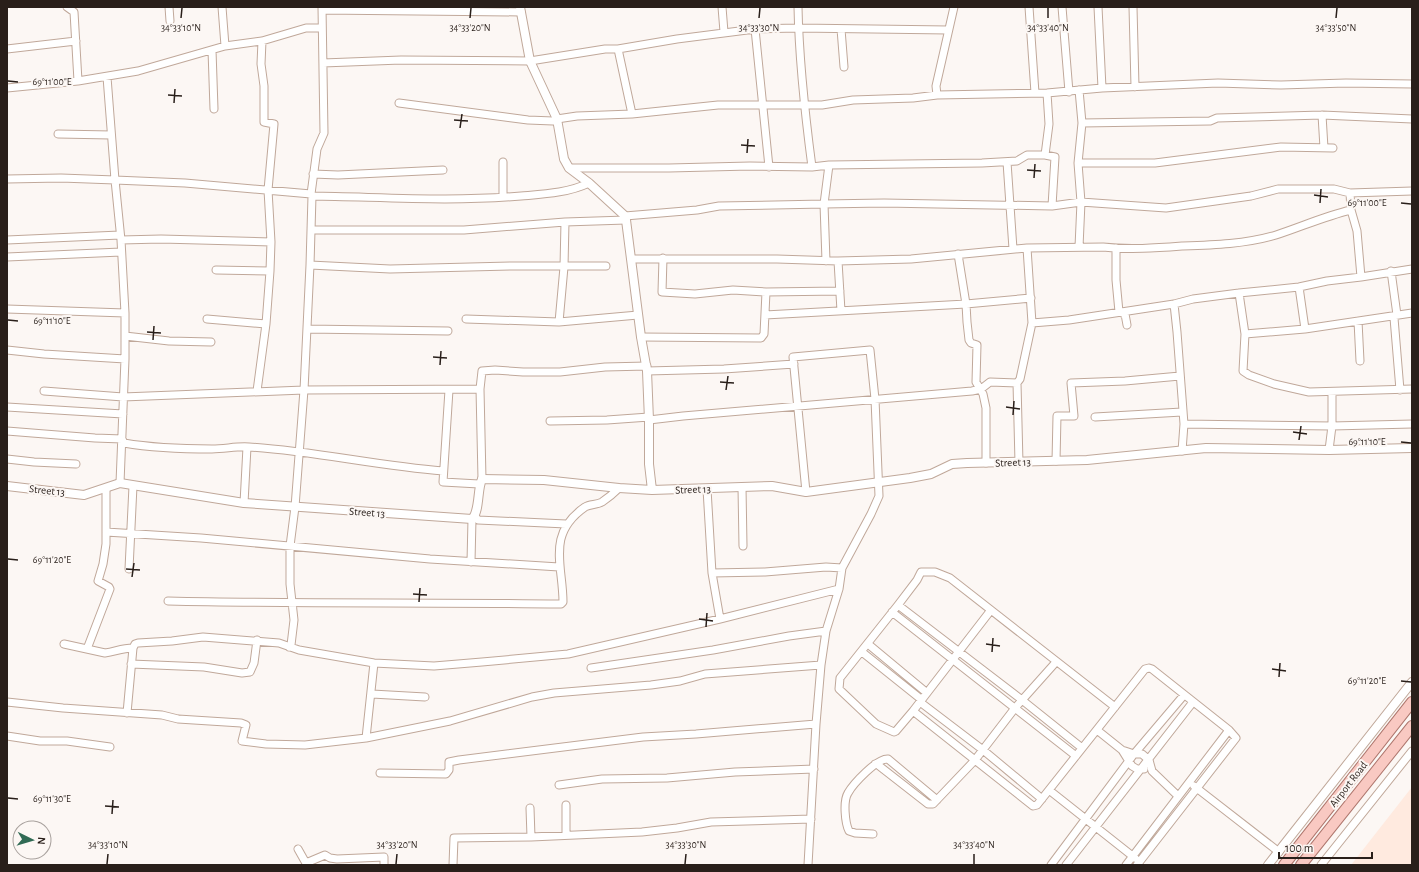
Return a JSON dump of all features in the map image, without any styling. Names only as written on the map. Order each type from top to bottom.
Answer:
[{"type":"main road","name":"Airport Road","points":[[1284,865],[1412,702]]},
{"type":"main road","name":"Airport Road","points":[[1304,863],[1412,726]]},
{"type":"main road","points":[[1373,753],[1383,762]]},
{"type":"street","points":[[67,7],[74,12],[78,81]]},
{"type":"street","points":[[169,7],[170,21]]},
{"type":"street","points":[[222,7],[225,46]]},
{"type":"street","points":[[722,7],[724,32]]},
{"type":"street","points":[[798,7],[798,28],[804,104],[812,167]]},
{"type":"street","points":[[937,95],[936,86],[954,7]]},
{"type":"street","points":[[1029,7],[1035,93]]},
{"type":"street","points":[[1062,7],[1069,92]]},
{"type":"street","points":[[1098,7],[1102,88]]},
{"type":"street","points":[[1133,7],[1136,87]]},
{"type":"street","points":[[289,647],[291,645],[294,620],[290,584],[290,546],[295,507],[298,451],[304,390],[310,265],[311,195],[317,149],[324,133],[322,9],[520,10],[530,61],[557,119],[564,159],[569,168],[589,183],[626,218],[641,337],[647,369],[649,464],[652,490]]},
{"type":"street","points":[[7,88],[78,81],[138,71],[158,64],[225,46],[262,41],[306,28],[322,28]]},
{"type":"street","points":[[841,28],[844,67]]},
{"type":"street","points":[[323,63],[401,60],[530,61],[724,32],[755,29],[841,28],[948,30]]},
{"type":"street","points":[[755,29],[769,167]]},
{"type":"street","points":[[7,49],[76,41]]},
{"type":"street","points":[[257,391],[266,324],[270,271],[271,242],[268,190],[274,124],[264,122],[264,86],[261,64],[262,41]]},
{"type":"street","points":[[618,49],[632,114]]},
{"type":"street","points":[[212,50],[214,109]]},
{"type":"street","points":[[107,76],[125,313],[126,359],[120,483]]},
{"type":"street","points":[[399,103],[528,120],[553,121],[557,119],[592,115],[632,114],[718,105],[822,104],[853,100],[912,98],[937,95],[1047,93],[1102,88],[1218,83],[1281,85],[1346,83],[1412,84]]},
{"type":"street","points":[[1079,90],[1082,123],[1078,163],[1081,202],[1079,247]]},
{"type":"street","points":[[1045,155],[1049,124],[1047,93]]},
{"type":"street","points":[[1082,123],[1210,121],[1217,118],[1322,115],[1412,119]]},
{"type":"street","points":[[1322,115],[1324,148]]},
{"type":"street","points":[[58,134],[111,135]]},
{"type":"street","points":[[1078,163],[1155,163],[1281,147],[1333,148]]},
{"type":"street","points":[[569,168],[750,166],[812,167],[829,165],[1007,162],[1018,161],[1027,155],[1045,155],[1055,157],[1052,206]]},
{"type":"street","points":[[503,162],[503,197]]},
{"type":"street","points":[[1007,162],[1013,250]]},
{"type":"street","points":[[826,261],[824,204],[829,165]]},
{"type":"street","points":[[313,174],[338,175],[443,170]]},
{"type":"street","points":[[7,179],[61,178],[185,183],[311,195],[468,199],[554,193],[578,188],[589,183]]},
{"type":"street","points":[[311,230],[464,230],[626,218],[719,206],[824,204],[1009,204],[1052,206],[1081,202],[1166,208],[1251,196],[1278,189],[1334,189],[1350,193],[1412,191]]},
{"type":"street","points":[[1350,193],[1351,210],[1357,231],[1361,277]]},
{"type":"street","points":[[632,259],[777,258],[838,261],[910,259],[1027,248],[1116,248],[1235,243],[1275,235],[1351,210]]},
{"type":"street","points":[[559,322],[564,267],[565,222]]},
{"type":"street","points":[[7,240],[120,237],[271,242]]},
{"type":"street","points":[[1018,463],[1017,383],[1020,379],[1032,323],[1027,248]]},
{"type":"street","points":[[1116,248],[1116,280],[1119,312]]},
{"type":"street","points":[[7,257],[121,252]]},
{"type":"street","points":[[958,254],[966,304],[969,340],[971,343],[977,345],[976,382],[981,389],[986,408],[986,463]]},
{"type":"street","points":[[663,258],[662,292],[695,294],[733,290],[766,292],[840,291]]},
{"type":"street","points":[[838,261],[841,311]]},
{"type":"street","points":[[310,265],[390,269],[510,266],[606,266]]},
{"type":"street","points":[[1032,323],[1069,320],[1174,304],[1193,299],[1299,287],[1327,281],[1412,269]]},
{"type":"street","points":[[216,270],[270,271]]},
{"type":"street","points":[[1391,272],[1397,315],[1394,318],[1400,390]]},
{"type":"street","points":[[1299,287],[1305,328]]},
{"type":"street","points":[[641,337],[761,338],[764,334],[766,292]]},
{"type":"street","points":[[1240,293],[1245,334],[1243,372],[1274,384],[1309,392],[1412,389]]},
{"type":"street","points":[[765,315],[966,304],[1031,298]]},
{"type":"street","points":[[1174,304],[1184,424],[1182,451]]},
{"type":"street","points":[[7,309],[47,309],[125,313]]},
{"type":"street","points":[[1119,312],[1125,314],[1127,324]]},
{"type":"street","points":[[1245,334],[1305,328],[1412,313]]},
{"type":"street","points":[[466,319],[559,322],[638,315]]},
{"type":"street","points":[[207,319],[266,324]]},
{"type":"street","points":[[1358,321],[1360,361]]},
{"type":"street","points":[[307,329],[448,331]]},
{"type":"street","points":[[125,336],[169,341],[211,342]]},
{"type":"street","points":[[7,350],[126,359]]},
{"type":"street","points":[[806,492],[793,357],[870,350],[875,399],[879,496],[842,568],[839,589],[826,631],[821,665],[816,724],[808,865]]},
{"type":"street","points":[[471,562],[473,518],[480,482],[480,389],[482,370],[560,372],[605,366],[647,369],[724,369],[794,364]]},
{"type":"street","points":[[1056,461],[1057,416],[1074,416],[1071,383],[1125,381],[1180,376]]},
{"type":"street","points":[[550,421],[649,419],[798,407],[972,391],[981,389],[990,382],[1017,383]]},
{"type":"street","points":[[44,390],[123,397],[257,391],[379,388],[449,390],[480,389]]},
{"type":"street","points":[[449,390],[443,482],[480,482]]},
{"type":"street","points":[[1329,450],[1332,426],[1332,392]]},
{"type":"street","points":[[7,407],[123,414]]},
{"type":"street","points":[[1095,417],[1182,412]]},
{"type":"street","points":[[1184,424],[1332,426],[1412,424]]},
{"type":"street","points":[[7,431],[122,439],[124,443],[150,447],[213,449],[247,447],[298,451],[413,469],[443,471]]},
{"type":"street","points":[[244,503],[247,447]]},
{"type":"street","name":"Street 13","points":[[480,482],[544,480],[652,490],[772,486],[806,492],[854,487],[931,474],[952,464],[1087,460],[1206,448],[1329,450],[1412,448]]},
{"type":"street","points":[[7,459],[76,464]]},
{"type":"street","name":"Street 13","points":[[7,486],[84,495],[120,483],[244,503],[473,518]]},
{"type":"street","points":[[129,569],[132,486]]},
{"type":"street","points":[[742,486],[743,546]]},
{"type":"street","points":[[87,649],[110,590],[109,587],[98,581],[103,564],[106,532],[106,488]]},
{"type":"street","points":[[168,601],[561,604],[563,602],[563,595],[559,567],[560,542],[566,524],[586,506],[602,502],[619,488]]},
{"type":"street","points":[[707,489],[712,573],[720,619]]},
{"type":"street","points":[[473,518],[478,520],[566,524]]},
{"type":"street","points":[[106,532],[201,538],[471,562],[559,567]]},
{"type":"street","points":[[712,573],[765,572],[826,567],[842,568]]},
{"type":"street","points":[[991,610],[896,731],[894,732],[876,724],[839,689],[840,678],[862,652],[922,572],[935,572],[950,578],[991,610],[1056,662],[1115,707]]},
{"type":"street","points":[[127,713],[133,648],[135,644],[138,643],[203,637],[257,640],[279,643],[299,650],[374,663],[434,666],[568,654],[720,619],[839,589]]},
{"type":"street","points":[[898,605],[1082,748]]},
{"type":"street","points":[[892,612],[1076,756]]},
{"type":"street","points":[[590,668],[713,650],[789,636],[826,631]]},
{"type":"street","points":[[131,664],[204,667],[242,673],[250,672],[254,663],[257,640]]},
{"type":"street","points":[[64,644],[105,653],[112,652],[117,649],[133,648]]},
{"type":"street","points":[[868,644],[927,693]]},
{"type":"street","points":[[862,652],[1042,799]]},
{"type":"street","points":[[875,764],[928,804],[933,804],[975,760],[1015,708],[1056,662]]},
{"type":"street","points":[[366,738],[372,694],[374,663]]},
{"type":"street","points":[[7,702],[162,716],[178,719],[241,723],[246,724],[242,741],[266,744],[305,744],[366,738],[450,722],[532,697],[554,693],[651,685],[680,681],[705,674],[821,665]]},
{"type":"street","points":[[913,711],[1034,806],[1037,806],[1042,799],[1049,790],[1076,756],[1082,748],[1145,669],[1152,669],[1229,730],[1236,738],[1139,863],[1133,856],[1049,790]]},
{"type":"street","points":[[1268,865],[1412,682]]},
{"type":"street","points":[[372,694],[425,697]]},
{"type":"street","points":[[1050,865],[1086,820],[1134,754],[1184,695]]},
{"type":"street","points":[[1066,865],[1193,702]]},
{"type":"street","points":[[380,773],[446,774],[449,770],[449,762],[459,760],[643,737],[816,724]]},
{"type":"street","points":[[1097,730],[1122,750],[1134,754],[1142,754],[1149,760],[1152,770],[1178,796]]},
{"type":"street","points":[[1126,865],[1229,730]]},
{"type":"street","points":[[7,736],[40,741],[67,741],[110,747]]},
{"type":"street","points":[[1122,750],[1129,762],[1137,769],[1152,770]]},
{"type":"street","points":[[1321,865],[1412,751]]},
{"type":"street","points":[[873,834],[849,831],[846,824],[846,803],[847,794],[875,764],[888,759],[937,800]]},
{"type":"street","points":[[559,785],[602,779],[667,778],[735,772],[814,769]]},
{"type":"street","points":[[1189,782],[1279,852]]},
{"type":"street","points":[[1333,783],[1343,790]]},
{"type":"street","points":[[566,805],[566,835]]},
{"type":"street","points":[[530,808],[531,837]]},
{"type":"street","points":[[453,865],[454,838],[531,837],[642,832],[711,822],[811,819]]},
{"type":"street","points":[[298,849],[306,864],[325,855],[330,858],[337,859],[384,857],[384,865]]},
{"type":"shaded area","points":[[1412,787],[1412,865],[1351,865]]}]
